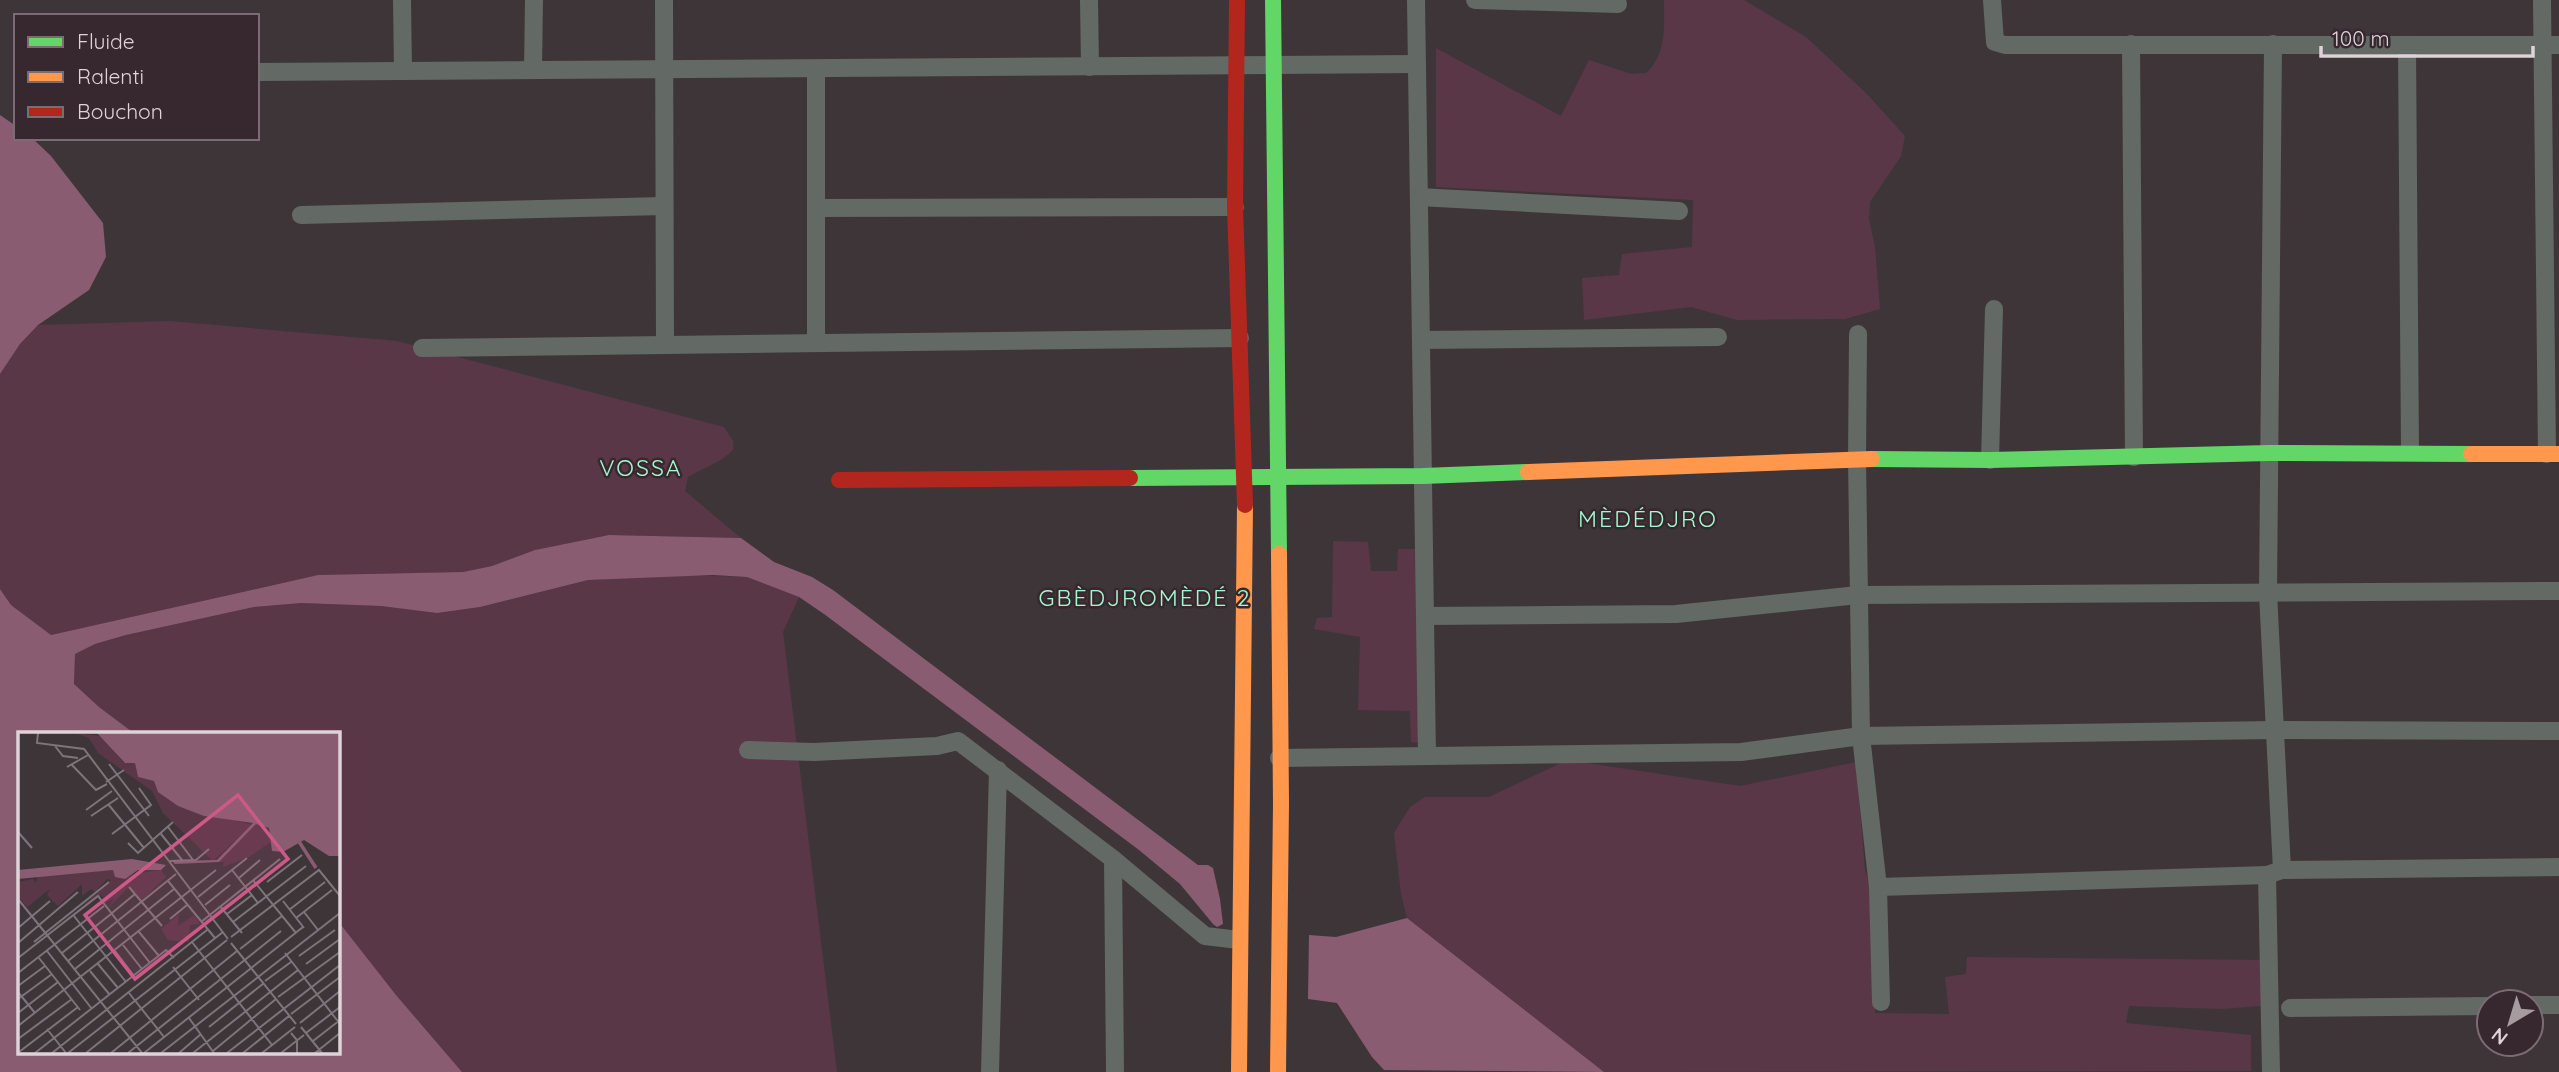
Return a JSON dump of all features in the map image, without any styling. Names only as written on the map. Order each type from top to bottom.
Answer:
[{"type":"street","points":[[402,0],[402,71]]},
{"type":"street","points":[[533,70],[534,0]]},
{"type":"street","points":[[664,0],[665,345]]},
{"type":"street","points":[[1089,0],[1090,67]]},
{"type":"street","points":[[1237,0],[1235,207],[1245,477],[1239,1072]]},
{"type":"street","points":[[1273,0],[1279,477],[1278,1072]]},
{"type":"street","points":[[1416,0],[1427,756]]},
{"type":"street","points":[[1475,0],[1618,4]]},
{"type":"street","points":[[1992,0],[1993,36],[1996,42],[2005,46],[2550,45]]},
{"type":"street","points":[[839,480],[1423,476],[1857,459],[1990,460],[2269,453],[2553,454],[2550,45],[2542,0]]},
{"type":"street","points":[[2131,44],[2134,457]]},
{"type":"street","points":[[2271,1072],[2274,730],[2268,593],[2273,44]]},
{"type":"street","points":[[2407,47],[2410,452]]},
{"type":"street","points":[[259,72],[1417,64]]},
{"type":"street","points":[[816,69],[816,343]]},
{"type":"street","points":[[1419,197],[1679,211]]},
{"type":"street","points":[[301,215],[664,206]]},
{"type":"street","points":[[816,208],[1235,207]]},
{"type":"street","points":[[1990,460],[1994,309]]},
{"type":"street","points":[[1858,334],[1861,736],[1878,887],[1881,1002]]},
{"type":"street","points":[[1421,341],[1717,337]]},
{"type":"street","points":[[422,348],[1240,338]]},
{"type":"street","points":[[1426,615],[1676,614],[1858,595],[2559,591]]},
{"type":"street","points":[[1279,758],[1741,752],[1861,736],[2274,730],[2559,731]]},
{"type":"street","points":[[748,750],[814,752],[937,746],[958,741],[1113,859],[1205,936],[1239,940]]},
{"type":"street","points":[[990,1072],[998,770]]},
{"type":"street","points":[[1113,859],[1115,1072]]},
{"type":"street","points":[[1878,887],[2274,872],[2559,867]]},
{"type":"street","points":[[2290,1008],[2475,1006]]},
{"type":"shaded area","points":[[1664,0],[1744,0],[1806,37],[1867,94],[1905,136],[1901,156],[1870,202],[1869,219],[1875,247],[1880,309],[1845,319],[1737,320],[1691,307],[1584,320],[1582,278],[1619,275],[1622,254],[1692,247],[1693,200],[1436,187],[1436,48],[1561,116],[1589,60],[1631,74],[1646,73],[1661,48]]},
{"type":"shaded area","points":[[0,115],[14,125],[14,140],[34,140],[51,156],[103,223],[106,257],[89,290],[38,325],[20,344],[0,374]]},
{"type":"shaded area","points":[[170,321],[397,341],[724,427],[733,441],[733,450],[688,477],[685,491],[741,538],[609,535],[535,550],[492,566],[463,572],[318,575],[51,635],[11,605],[0,589],[0,374],[20,344],[38,325]]},
{"type":"shaded area","points":[[609,535],[741,538],[774,562],[812,577],[833,590],[1198,865],[1213,868],[1223,924],[1217,927],[1213,924],[1180,884],[1139,850],[824,614],[799,597],[747,577],[713,575],[588,580],[480,607],[437,613],[381,606],[301,603],[254,607],[126,635],[95,644],[75,654],[74,684],[132,732],[18,732],[18,1054],[340,1054],[340,924],[396,995],[462,1072],[0,1072],[0,589],[11,605],[51,635],[318,575],[463,572],[492,566],[535,550]]},
{"type":"shaded area","points":[[1333,541],[1368,542],[1371,571],[1397,571],[1398,549],[1419,549],[1421,743],[1411,742],[1410,711],[1358,710],[1360,637],[1314,629],[1317,618],[1332,617]]},
{"type":"shaded area","points":[[679,575],[747,577],[799,597],[783,632],[837,1072],[462,1072],[396,995],[340,924],[340,732],[132,732],[74,684],[75,654],[95,644],[254,607],[301,603],[381,606],[437,613],[480,607],[588,580]]},
{"type":"shaded area","points":[[1567,760],[1740,786],[1856,762],[1865,870],[1871,888],[1875,1013],[1949,1014],[1945,977],[1966,974],[1967,957],[2271,960],[2274,1005],[2221,1009],[2129,1006],[2126,1023],[2251,1035],[2251,1071],[1604,1072],[1407,918],[1401,894],[1394,833],[1410,807],[1425,797],[1489,797]]},
{"type":"shaded area","points":[[1407,918],[1604,1072],[1384,1070],[1372,1057],[1337,1003],[1308,999],[1309,935],[1336,937]]},
{"type":"traffic: fast","points":[[1273,0],[1279,554]]},
{"type":"traffic: fast","points":[[1872,459],[1990,460],[2269,453],[2471,454]]},
{"type":"traffic: fast","points":[[1130,478],[1423,476],[1528,472]]},
{"type":"traffic: slow","points":[[2471,454],[2559,454]]},
{"type":"traffic: slow","points":[[1528,472],[1872,459]]},
{"type":"traffic: slow","points":[[1239,1072],[1245,505]]},
{"type":"traffic: slow","points":[[1278,1072],[1281,804],[1279,554]]},
{"type":"traffic: jam","points":[[1237,0],[1235,207],[1245,505]]},
{"type":"traffic: jam","points":[[839,480],[1130,478]]},
{"type":"district","name":"VOSSA","points":[[641,467]]},
{"type":"district","name":"MÈDÉDJRO","points":[[1648,518]]},
{"type":"district","name":"GBÈDJROMÈDÉ 2","points":[[1145,597]]}]
